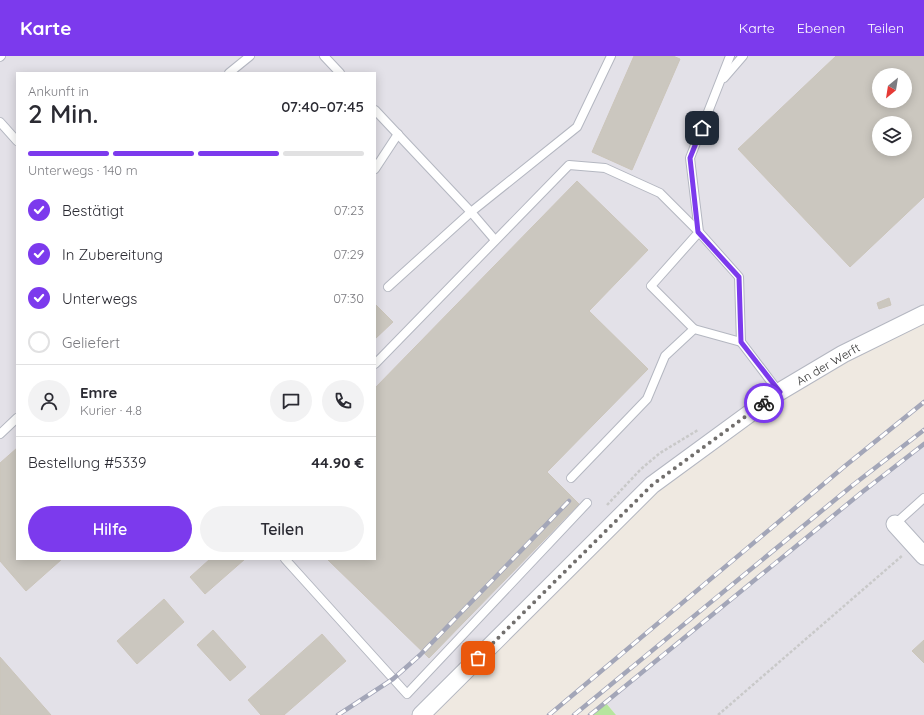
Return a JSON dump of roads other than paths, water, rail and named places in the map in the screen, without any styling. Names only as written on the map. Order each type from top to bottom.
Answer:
[{"type":"street","name":"An der Werft","points":[[421,715],[652,485],[780,392],[843,354],[924,314]]},
{"type":"street","points":[[894,524],[919,550]]},
{"type":"lane","points":[[230,72],[250,56]]},
{"type":"lane","points":[[324,56],[339,72]]},
{"type":"lane","points":[[388,287],[472,212],[577,128],[611,56]]},
{"type":"lane","points":[[730,56],[690,158],[698,232],[650,286],[694,329],[741,342]]},
{"type":"lane","points":[[719,84],[743,56]]},
{"type":"lane","points":[[376,111],[472,212],[495,240]]},
{"type":"lane","points":[[0,122],[16,140]]},
{"type":"lane","points":[[376,167],[398,134]]},
{"type":"lane","points":[[376,363],[569,165],[605,168],[660,193],[698,232],[739,277],[741,342],[780,392]]},
{"type":"lane","points":[[571,478],[647,399],[665,356],[694,329]]},
{"type":"lane","points":[[0,434],[16,419]]},
{"type":"lane","points":[[894,524],[924,498]]},
{"type":"lane","points":[[285,560],[407,694],[587,503]]},
{"type":"railway","points":[[549,715],[845,466],[924,402]]},
{"type":"railway","points":[[574,715],[853,485],[924,430]]},
{"type":"railway","points":[[590,715],[861,493],[924,444]]},
{"type":"railway","points":[[338,715],[393,679],[420,655],[569,501]]}]
